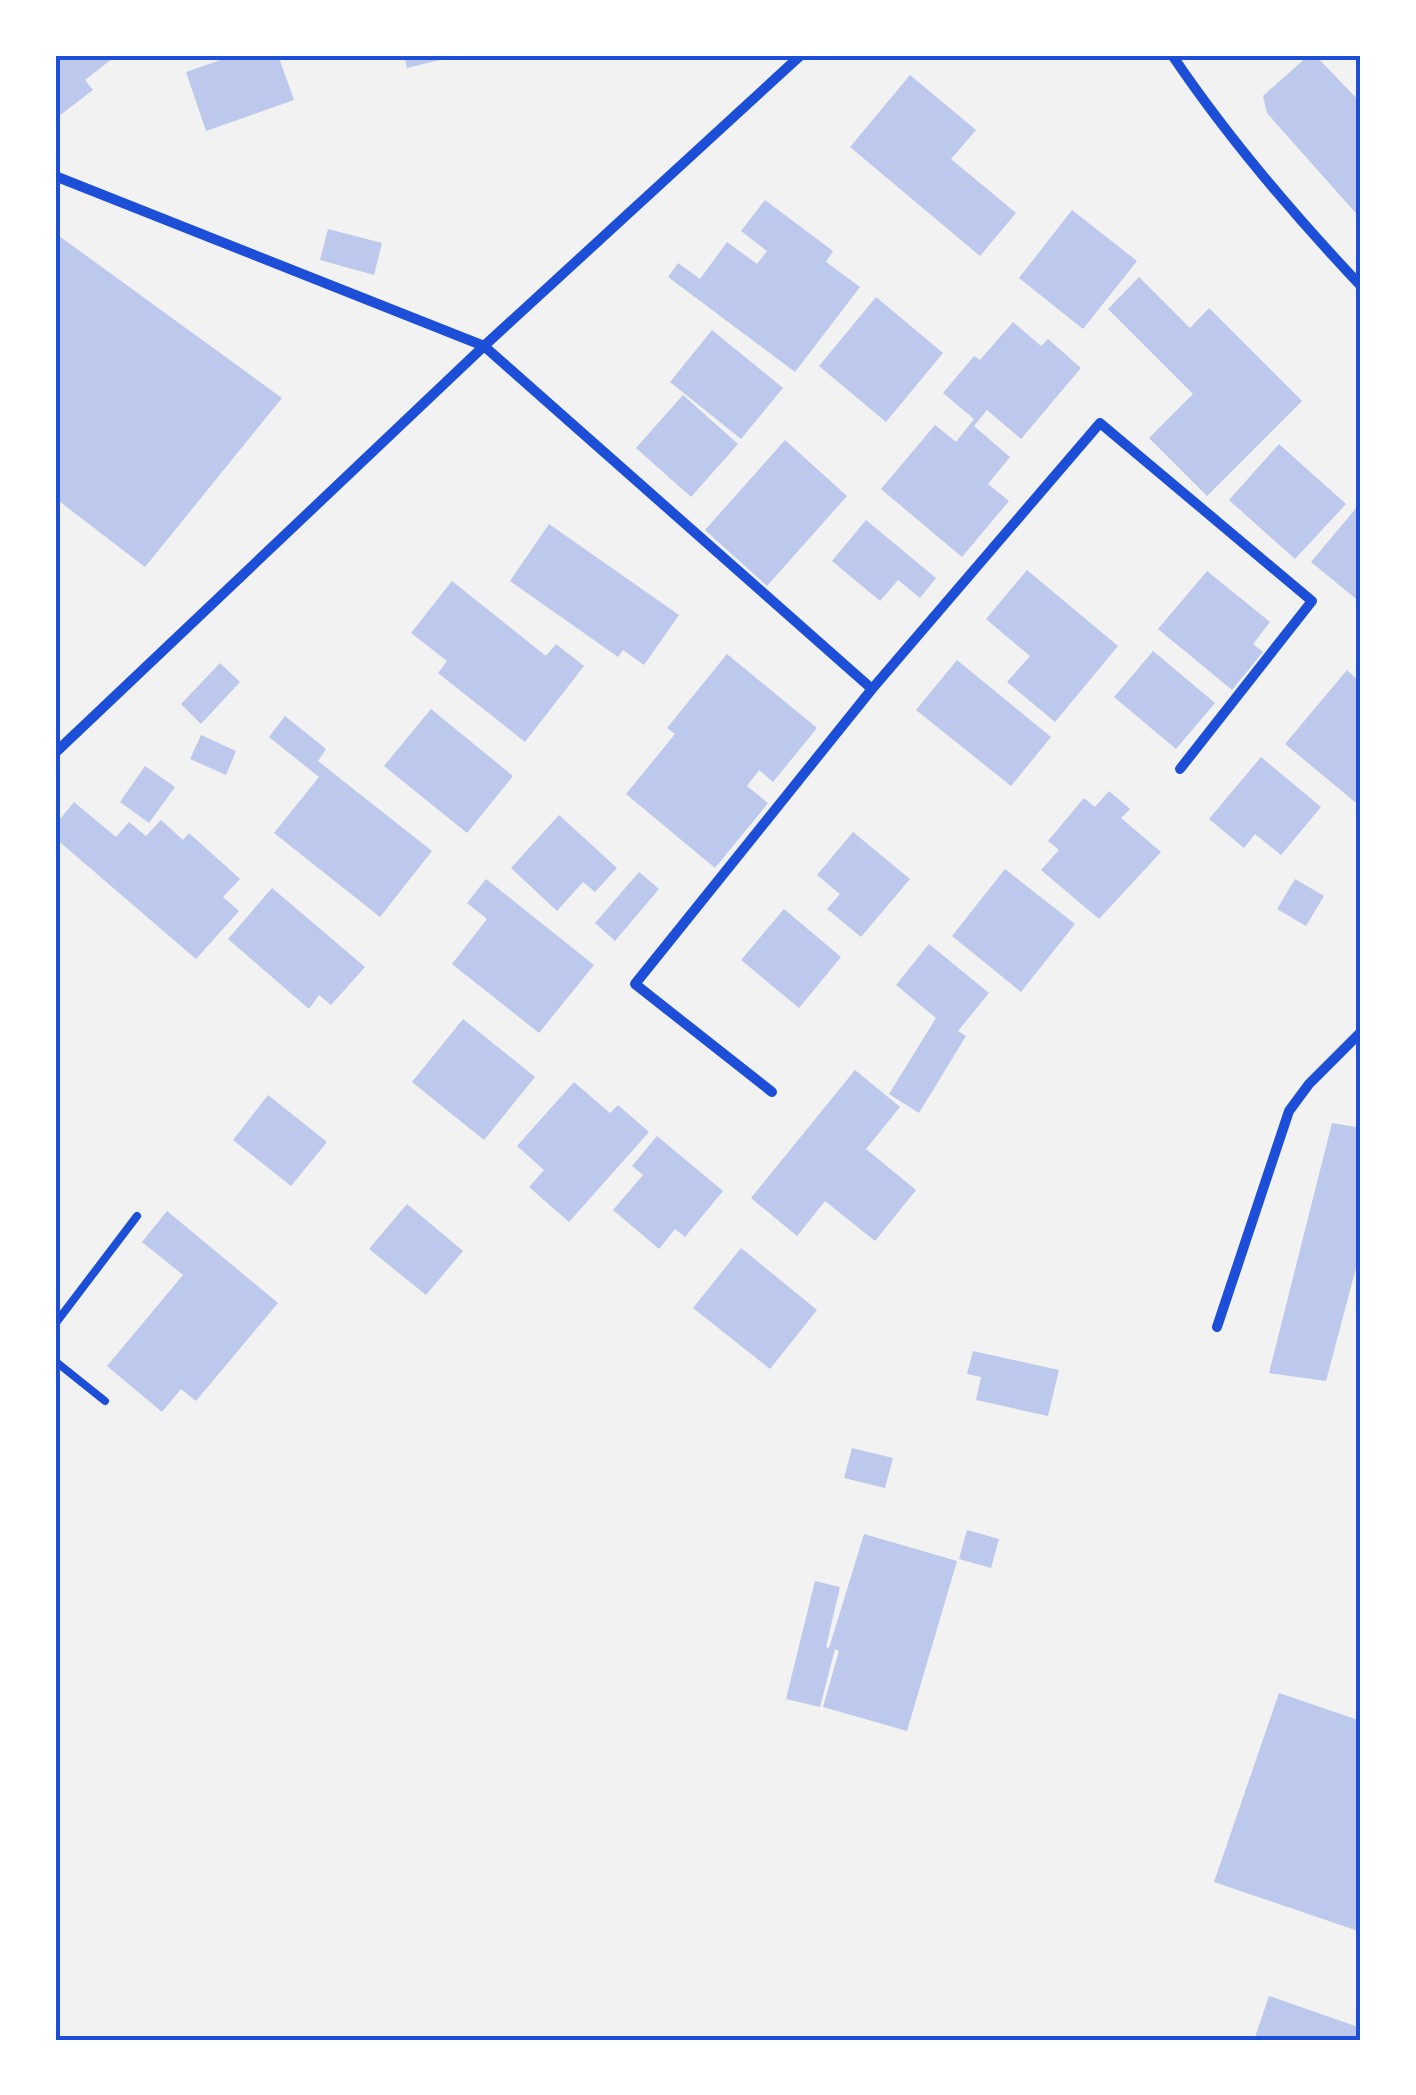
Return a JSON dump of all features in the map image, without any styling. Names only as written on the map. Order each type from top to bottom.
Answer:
[{"type":"street","points":[[55,754],[484,346],[801,55]]},
{"type":"street","points":[[1172,55],[1212,114],[1271,187],[1361,286]]},
{"type":"street","points":[[55,176],[484,346],[872,689]]},
{"type":"street","points":[[772,1092],[635,984],[872,689],[1100,423],[1312,601],[1180,769]]},
{"type":"street","points":[[1218,1326],[1289,1111],[1309,1084],[1361,1032]]},
{"type":"lane","points":[[55,1324],[137,1216]]},
{"type":"lane","points":[[55,1361],[105,1402]]},
{"type":"building","points":[[55,55],[117,55],[85,80],[93,90],[55,119]]},
{"type":"building","points":[[235,55],[278,55],[294,100],[206,131],[186,72]]},
{"type":"building","points":[[404,55],[456,55],[456,56],[407,68]]},
{"type":"building","points":[[1309,55],[1315,55],[1361,103],[1361,219],[1267,113],[1263,96]]},
{"type":"building","points":[[910,75],[976,130],[951,159],[1016,213],[980,256],[850,147]]},
{"type":"building","points":[[765,200],[833,251],[826,262],[860,287],[795,372],[668,277],[678,263],[700,279],[727,242],[757,264],[767,251],[741,231]]},
{"type":"building","points":[[1072,210],[1137,261],[1083,329],[1019,278]]},
{"type":"building","points":[[328,229],[382,243],[374,275],[320,260]]},
{"type":"building","points":[[55,233],[282,398],[145,567],[55,498]]},
{"type":"building","points":[[1139,277],[1190,328],[1209,308],[1302,401],[1207,496],[1149,438],[1193,394],[1108,309]]},
{"type":"building","points":[[876,297],[943,353],[886,422],[819,366]]},
{"type":"building","points":[[1013,322],[1041,346],[1048,339],[1081,368],[1021,439],[987,410],[974,426],[1010,457],[988,484],[1009,501],[962,557],[881,489],[935,425],[956,442],[974,419],[943,393],[974,356],[980,360]]},
{"type":"building","points":[[712,330],[783,388],[741,439],[670,382]]},
{"type":"building","points":[[683,395],[738,444],[691,497],[636,448]]},
{"type":"building","points":[[785,440],[847,496],[767,586],[705,530]]},
{"type":"building","points":[[1279,444],[1346,504],[1295,559],[1229,500]]},
{"type":"building","points":[[1357,507],[1361,511],[1361,603],[1311,562]]},
{"type":"building","points":[[866,520],[936,578],[920,598],[898,580],[880,601],[832,561]]},
{"type":"building","points":[[549,524],[679,615],[644,665],[623,650],[618,657],[510,581]]},
{"type":"building","points":[[1027,570],[1118,646],[1055,722],[1007,682],[1030,656],[986,619]]},
{"type":"building","points":[[1207,571],[1270,622],[1253,644],[1263,652],[1232,690],[1158,629]]},
{"type":"building","points":[[452,581],[546,656],[556,644],[584,666],[525,742],[438,673],[447,661],[411,633]]},
{"type":"building","points":[[1153,651],[1215,703],[1176,749],[1114,697]]},
{"type":"building","points":[[727,654],[817,728],[773,782],[759,770],[747,786],[768,803],[715,868],[626,794],[675,734],[667,728]]},
{"type":"building","points":[[957,660],[1051,737],[1011,786],[916,710]]},
{"type":"building","points":[[220,663],[240,682],[201,724],[181,704]]},
{"type":"building","points":[[1347,670],[1361,683],[1361,807],[1285,744]]},
{"type":"building","points":[[431,709],[513,776],[467,833],[384,766]]},
{"type":"building","points":[[285,716],[326,749],[318,761],[432,851],[380,917],[274,833],[319,777],[269,737]]},
{"type":"building","points":[[201,735],[236,751],[226,775],[190,759]]},
{"type":"building","points":[[1261,757],[1321,807],[1281,855],[1255,834],[1244,848],[1209,819]]},
{"type":"building","points":[[145,766],[175,787],[149,823],[120,802]]},
{"type":"building","points":[[1109,791],[1130,809],[1121,818],[1161,852],[1099,919],[1041,870],[1059,850],[1048,841],[1084,798],[1095,807]]},
{"type":"building","points":[[74,802],[116,837],[129,822],[146,836],[161,820],[183,840],[189,833],[240,879],[223,897],[239,911],[196,959],[55,838],[55,825]]},
{"type":"building","points":[[559,815],[617,868],[595,892],[583,882],[557,911],[511,868]]},
{"type":"building","points":[[853,832],[910,879],[861,937],[827,909],[840,894],[817,875]]},
{"type":"building","points":[[1005,869],[1075,924],[1021,992],[952,936]]},
{"type":"building","points":[[639,872],[659,889],[615,941],[595,923]]},
{"type":"building","points":[[486,879],[594,965],[539,1033],[452,964],[487,919],[467,903]]},
{"type":"building","points":[[1295,879],[1324,896],[1306,926],[1277,909]]},
{"type":"building","points":[[272,888],[365,967],[331,1005],[319,995],[309,1009],[228,939]]},
{"type":"building","points":[[784,909],[841,957],[799,1008],[741,960]]},
{"type":"building","points":[[929,944],[989,993],[958,1031],[966,1036],[919,1113],[889,1094],[936,1018],[896,985]]},
{"type":"building","points":[[463,1019],[535,1077],[484,1140],[412,1082]]},
{"type":"building","points":[[855,1070],[900,1107],[866,1149],[916,1190],[875,1241],[825,1201],[797,1236],[751,1198]]},
{"type":"building","points":[[574,1082],[610,1113],[618,1105],[649,1132],[569,1222],[529,1187],[544,1170],[517,1146]]},
{"type":"building","points":[[268,1095],[327,1142],[291,1186],[233,1140]]},
{"type":"building","points":[[1332,1123],[1361,1128],[1361,1249],[1326,1381],[1269,1373]]},
{"type":"building","points":[[657,1136],[723,1191],[685,1237],[675,1229],[659,1249],[613,1210],[643,1175],[632,1166]]},
{"type":"building","points":[[407,1204],[463,1251],[426,1295],[369,1249]]},
{"type":"building","points":[[167,1211],[278,1303],[196,1401],[181,1389],[162,1412],[107,1366],[183,1275],[142,1242]]},
{"type":"building","points":[[741,1248],[817,1310],[770,1369],[693,1308]]},
{"type":"building","points":[[973,1351],[1059,1370],[1048,1416],[976,1400],[981,1377],[967,1374]]},
{"type":"building","points":[[852,1448],[893,1458],[885,1488],[844,1478]]},
{"type":"building","points":[[967,1530],[999,1539],[991,1568],[959,1559]]},
{"type":"building","points":[[864,1534],[957,1561],[907,1731],[823,1707],[839,1651],[835,1649],[820,1707],[786,1699],[815,1581],[840,1587],[826,1647],[829,1648]]},
{"type":"building","points":[[1279,1693],[1361,1721],[1361,1932],[1214,1882]]},
{"type":"building","points":[[1269,1996],[1361,2028],[1361,2040],[1254,2040]]}]
